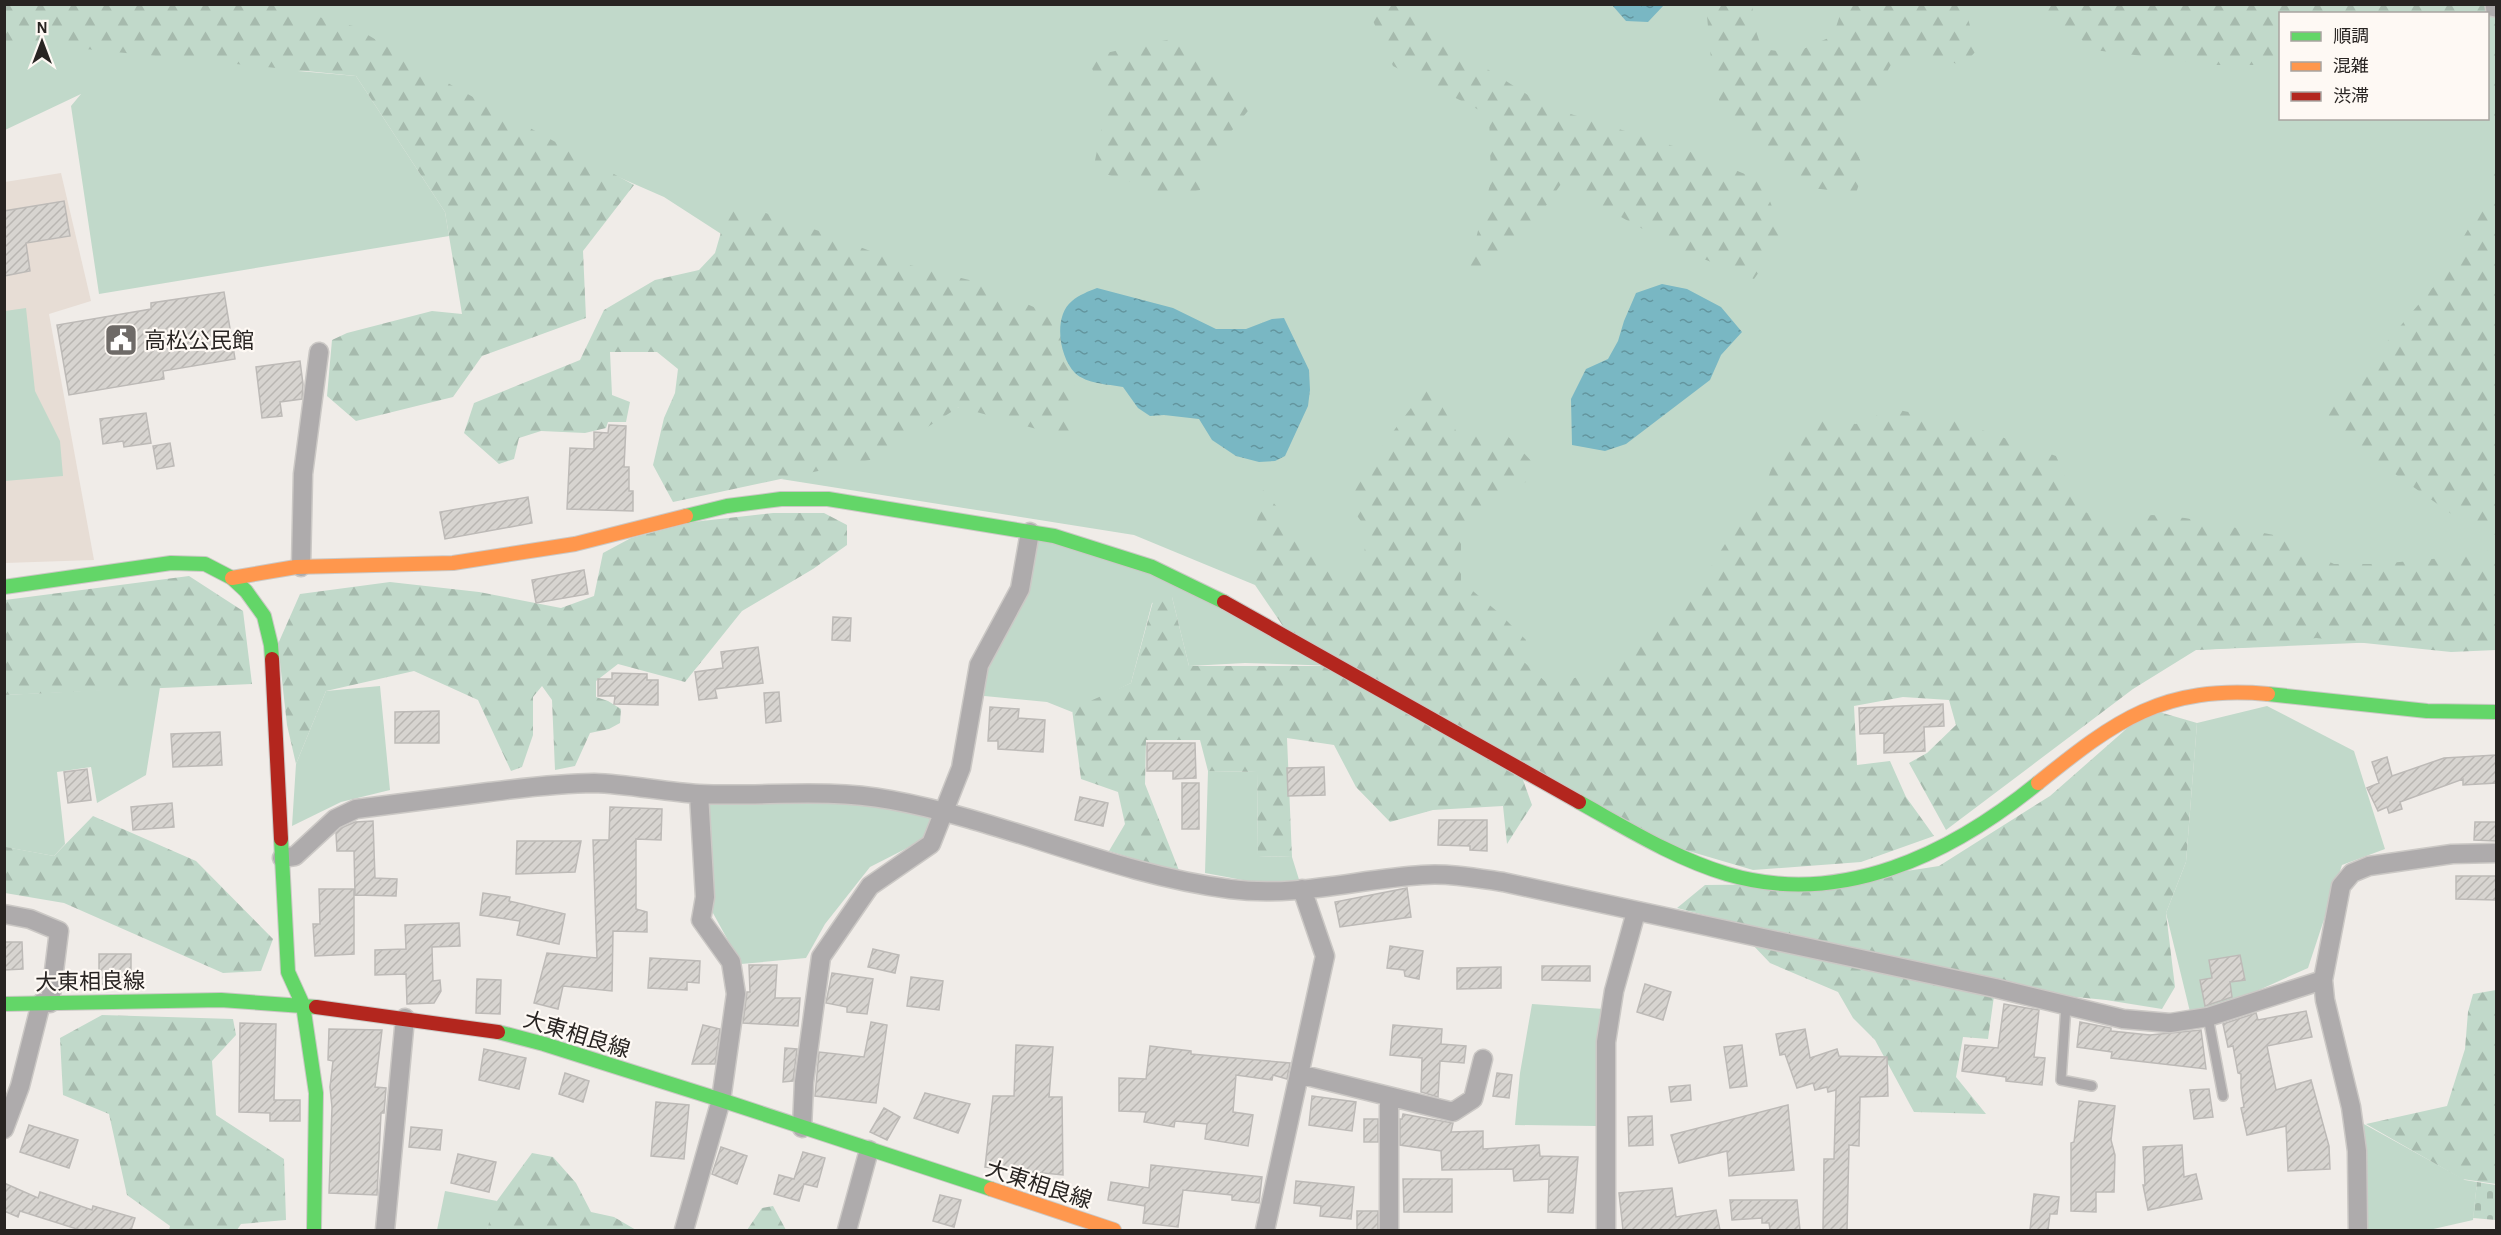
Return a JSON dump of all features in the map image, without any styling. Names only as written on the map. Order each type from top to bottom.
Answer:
[{"type":"street","points":[[301,567],[303,474],[319,352]]},
{"type":"street","points":[[232,578],[301,567],[453,563],[520,554],[575,544],[727,506],[781,499],[828,499],[1053,536],[1152,567],[1201,589],[1617,823],[1687,859],[1742,878],[1785,884],[1831,884],[1866,879],[1938,851],[1970,834],[2127,717],[2170,700],[2210,693],[2271,694],[2415,710],[2496,712]]},
{"type":"street","points":[[802,1128],[804,1082],[821,957],[870,886],[931,844],[961,768],[979,665],[1020,589],[1030,532]]},
{"type":"street","points":[[4,587],[171,563],[205,564],[232,578],[246,591],[264,616],[272,645],[288,972],[303,1005],[316,1093],[314,1230]]},
{"type":"street","points":[[282,858],[295,856],[336,819],[356,809],[537,786],[594,783],[699,794],[826,792],[888,800],[945,811],[1094,858],[1178,880],[1231,890],[1302,890],[1423,875],[1461,876],[1503,882],[1995,988],[2123,1018],[2170,1023],[2208,1017],[2323,980]]},
{"type":"street","points":[[684,1230],[721,1100],[736,994],[731,962],[701,920],[705,897],[699,794]]},
{"type":"street","points":[[2358,1230],[2357,1151],[2350,1107],[2325,1000],[2323,980],[2341,886],[2352,873],[2369,866],[2452,854],[2496,853]]},
{"type":"street","points":[[1265,1230],[1325,956],[1302,890]]},
{"type":"street","points":[[1606,1230],[1606,1042],[1614,991],[1636,912]]},
{"type":"street","points":[[4,914],[30,919],[59,931],[45,1003],[20,1086],[4,1129]]},
{"type":"street","name":"大東相良線","points":[[4,1004],[221,1000],[303,1005],[484,1029],[544,1044],[721,1100],[1114,1230]]},
{"type":"street","points":[[385,1230],[405,1018]]},
{"type":"street","points":[[1299,1074],[1452,1112],[1473,1099],[1483,1059]]},
{"type":"street","points":[[1389,1097],[1389,1230]]},
{"type":"street","points":[[847,1230],[869,1150]]},
{"type":"lane","points":[[2490,4],[2491,11],[2496,12]]},
{"type":"lane","points":[[2066,1005],[2061,1080],[2092,1086]]},
{"type":"lane","points":[[2208,1017],[2223,1096]]},
{"type":"shaded area","points":[[61,173],[91,301],[49,314],[94,560],[5,563],[5,182]]},
{"type":"green space","points":[[5,4],[274,5],[353,26],[453,86],[634,185],[583,251],[586,318],[482,356],[453,397],[356,421],[327,396],[332,340],[347,333],[432,311],[462,314],[445,212],[356,76],[5,41]]},
{"type":"green space","points":[[5,5],[2482,5],[2496,14],[2496,637],[2196,650],[1535,702],[1431,651],[1262,515],[1255,585],[1134,535],[781,479],[959,407],[938,374],[664,197],[552,148],[384,66],[298,71],[356,76],[445,212],[449,236],[99,294],[71,106],[81,94],[5,130]]},
{"type":"green space","points":[[1366,5],[1412,5],[1462,53],[1545,106],[1686,150],[1762,181],[1784,237],[1754,279],[1681,250],[1561,184],[1514,253],[1467,273],[1491,181],[1489,115],[1393,66]]},
{"type":"green space","points":[[1706,5],[1752,5],[1755,28],[1762,49],[1794,53],[1833,36],[1842,9],[1847,5],[1964,5],[1977,50],[1963,65],[1931,58],[1893,61],[1877,90],[1846,124],[1864,170],[1856,193],[1811,188],[1755,133],[1721,110],[1711,59]]},
{"type":"green space","points":[[2039,5],[2496,5],[2496,131],[2493,107],[2489,103],[2489,12],[2279,12],[2279,65],[2215,65],[2094,50]]},
{"type":"green space","points":[[1176,38],[1219,73],[1252,106],[1216,150],[1200,190],[1174,196],[1093,170],[1107,103],[1087,57]]},
{"type":"green space","points":[[2496,162],[2496,535],[2470,527],[2320,421],[2435,285],[2489,194]]},
{"type":"green space","points":[[730,201],[822,232],[898,262],[977,282],[1061,319],[1075,373],[1072,439],[959,407],[879,458],[673,502],[653,465],[664,418],[675,393],[678,369],[657,352],[610,352],[612,395],[630,402],[626,422],[608,422],[606,428],[585,433],[541,431],[519,438],[514,459],[499,464],[464,433],[474,403],[580,360],[604,310],[655,280],[699,270],[715,253]]},
{"type":"green space","points":[[26,308],[35,391],[60,441],[63,476],[5,481],[5,311]]},
{"type":"green space","points":[[1429,384],[1459,436],[1504,432],[1534,464],[1529,480],[1476,513],[1461,534],[1461,581],[1499,613],[1526,640],[1523,661],[1549,685],[1607,669],[1698,588],[1725,544],[1733,520],[1764,490],[1775,458],[1808,418],[1856,424],[1893,409],[1956,421],[2056,456],[2080,509],[2110,525],[2152,515],[2185,518],[2274,535],[2334,564],[2378,564],[2464,556],[2496,549],[2496,650],[2451,652],[2316,638],[2253,647],[2196,650],[2133,689],[1946,830],[1909,763],[1927,753],[1956,725],[1949,700],[1903,697],[1854,706],[1857,765],[1890,761],[1906,797],[1934,836],[1861,862],[1753,870],[1675,847],[1523,780],[1532,805],[1507,844],[1503,806],[1433,810],[1390,822],[1356,787],[1334,745],[1287,738],[1292,857],[1258,856],[1257,772],[1208,771],[1200,740],[1146,740],[1145,784],[1180,873],[1109,851],[1125,824],[1118,792],[1081,779],[1072,709],[1131,683],[1158,583],[1172,597],[1189,666],[1338,666],[1293,641],[1255,585],[1255,531],[1263,490],[1305,541],[1343,575],[1363,559],[1368,531],[1353,510],[1346,494]]},
{"type":"green space","points":[[773,513],[824,513],[847,525],[847,545],[813,569],[742,611],[685,682],[618,664],[596,681],[596,697],[621,709],[620,723],[609,729],[590,733],[575,766],[555,770],[552,700],[542,686],[533,697],[533,735],[522,767],[511,771],[478,700],[414,671],[326,691],[296,764],[287,725],[278,644],[300,594],[390,582],[479,592],[561,608],[594,596],[603,553],[631,538],[693,522]]},
{"type":"green space","points":[[1032,535],[1173,581],[1338,666],[1245,663],[1189,666],[1172,597],[1152,603],[1131,683],[1072,712],[1047,702],[974,695]]},
{"type":"green space","points":[[189,576],[243,611],[252,684],[5,695],[5,600]]},
{"type":"green space","points":[[380,686],[390,790],[341,802],[292,826],[296,764],[326,691]]},
{"type":"green space","points":[[160,687],[146,775],[97,803],[91,767],[57,772],[65,844],[54,856],[5,847],[4,695]]},
{"type":"green space","points":[[2267,706],[2354,751],[2385,849],[2342,865],[2308,968],[2192,1020],[2166,913],[2186,862],[2197,723]]},
{"type":"green space","points":[[2149,709],[2197,723],[2186,862],[2166,913],[2175,987],[2162,1009],[2106,1000],[1995,989],[1988,1039],[1963,1037],[1956,1077],[1986,1114],[1914,1112],[1875,1040],[1853,1018],[1838,992],[1770,963],[1731,922],[1677,908],[1705,885],[1823,884],[1939,866],[2050,796]]},
{"type":"green space","points":[[1208,771],[1257,772],[1258,856],[1292,857],[1301,886],[1248,881],[1205,873]]},
{"type":"green space","points":[[699,794],[823,797],[931,816],[930,829],[919,842],[870,867],[825,924],[806,958],[741,964],[708,904]]},
{"type":"green space","points":[[93,816],[196,861],[273,939],[261,971],[223,973],[64,903],[5,893],[5,843],[6,847],[54,856]]},
{"type":"green space","points":[[2496,990],[2496,1184],[2462,1179],[2366,1124],[2447,1106],[2465,1049],[2468,1012],[2473,994]]},
{"type":"green space","points":[[1532,1004],[1604,1009],[1596,1126],[1515,1125],[1520,1073]]},
{"type":"green space","points":[[102,1015],[233,1019],[236,1035],[212,1061],[216,1115],[284,1159],[286,1220],[241,1224],[237,1230],[169,1230],[170,1226],[127,1195],[109,1114],[63,1095],[60,1038]]},
{"type":"green space","points":[[2362,1123],[2465,1180],[2477,1182],[2473,1220],[2429,1230],[2365,1230]]},
{"type":"green space","points":[[532,1153],[553,1157],[576,1183],[591,1212],[614,1217],[636,1230],[487,1230],[494,1205]]},
{"type":"green space","points":[[2477,1182],[2496,1185],[2496,1220],[2473,1218]]},
{"type":"green space","points":[[445,1191],[497,1201],[487,1230],[437,1230]]},
{"type":"green space","points":[[773,1206],[786,1230],[747,1230],[762,1208]]},
{"type":"water","points":[[1612,5],[1664,5],[1648,22],[1626,21]]},
{"type":"water","points":[[1662,284],[1687,289],[1721,307],[1742,332],[1721,355],[1710,380],[1626,444],[1605,451],[1572,445],[1571,399],[1586,369],[1608,359],[1618,341],[1636,293]]},
{"type":"water","points":[[1097,288],[1173,308],[1216,329],[1246,329],[1272,319],[1284,318],[1309,370],[1310,390],[1308,406],[1285,456],[1275,461],[1259,462],[1236,456],[1212,440],[1199,419],[1164,415],[1150,416],[1138,408],[1123,387],[1091,381],[1075,373],[1069,366],[1062,347],[1060,326],[1062,316],[1072,301]]},
{"type":"building","points":[[64,201],[70,236],[26,243],[30,271],[4,276],[4,211]]},
{"type":"building","points":[[224,292],[235,359],[163,371],[164,379],[69,395],[57,325],[151,309],[151,303]]},
{"type":"building","points":[[300,361],[302,399],[280,402],[282,416],[262,418],[256,367]]},
{"type":"building","points":[[146,413],[151,443],[124,447],[123,441],[103,444],[100,419]]},
{"type":"building","points":[[609,425],[626,426],[624,467],[629,467],[629,491],[633,491],[633,511],[567,509],[570,448],[594,449],[594,432],[608,433]]},
{"type":"building","points":[[170,443],[174,466],[157,469],[153,446]]},
{"type":"building","points":[[528,497],[532,523],[445,539],[440,512]]},
{"type":"building","points":[[584,570],[588,594],[536,603],[532,580]]},
{"type":"building","points":[[833,617],[851,618],[850,641],[832,640]]},
{"type":"building","points":[[758,647],[763,683],[715,689],[717,698],[699,700],[695,672],[723,668],[721,652]]},
{"type":"building","points":[[612,673],[647,674],[647,680],[658,680],[658,705],[614,704],[615,696],[598,696],[598,679],[612,679]]},
{"type":"building","points":[[779,692],[781,721],[766,723],[764,693]]},
{"type":"building","points":[[1943,704],[1944,726],[1924,727],[1925,751],[1884,753],[1884,733],[1860,734],[1859,708]]},
{"type":"building","points":[[990,707],[1019,709],[1018,718],[1045,720],[1043,752],[998,749],[998,741],[988,741]]},
{"type":"building","points":[[439,711],[439,743],[395,743],[395,712]]},
{"type":"building","points":[[220,732],[222,765],[173,767],[171,734]]},
{"type":"building","points":[[1147,743],[1195,743],[1196,778],[1173,779],[1173,771],[1147,771]]},
{"type":"building","points":[[2496,755],[2496,783],[2463,785],[2463,779],[2400,802],[2402,809],[2389,813],[2387,807],[2378,811],[2367,788],[2379,783],[2372,762],[2387,757],[2392,776],[2444,758]]},
{"type":"building","points":[[1324,767],[1325,795],[1288,796],[1287,768]]},
{"type":"building","points":[[87,769],[91,800],[68,803],[64,772]]},
{"type":"building","points":[[1182,783],[1199,783],[1199,829],[1182,829]]},
{"type":"building","points":[[1080,797],[1108,803],[1103,826],[1075,820]]},
{"type":"building","points":[[172,803],[174,827],[133,830],[131,807]]},
{"type":"building","points":[[610,807],[662,809],[661,840],[636,839],[636,909],[647,912],[647,932],[613,931],[612,991],[563,986],[558,1009],[534,1003],[547,953],[597,958],[593,840],[609,840]]},
{"type":"building","points":[[1439,820],[1487,820],[1487,851],[1470,850],[1470,846],[1438,845]]},
{"type":"building","points":[[373,821],[375,878],[397,879],[396,896],[355,895],[354,851],[337,851],[336,833],[341,828],[355,822]]},
{"type":"building","points":[[2475,822],[2496,822],[2496,841],[2474,840]]},
{"type":"building","points":[[517,841],[581,841],[575,872],[516,874]]},
{"type":"building","points":[[2456,876],[2496,876],[2496,900],[2456,899]]},
{"type":"building","points":[[1407,888],[1411,917],[1340,927],[1335,902]]},
{"type":"building","points":[[319,889],[354,889],[354,954],[315,956],[313,924],[320,924]]},
{"type":"building","points":[[483,893],[510,897],[509,901],[565,914],[559,944],[517,935],[520,921],[480,915]]},
{"type":"building","points":[[459,923],[460,946],[432,947],[433,981],[440,980],[441,991],[434,1003],[407,1004],[406,974],[375,975],[375,950],[406,949],[405,925]]},
{"type":"building","points":[[4,942],[22,942],[23,969],[4,970]]},
{"type":"building","points":[[1390,946],[1423,951],[1419,979],[1405,976],[1404,970],[1387,968]]},
{"type":"building","points":[[873,949],[899,955],[895,973],[868,967]]},
{"type":"building","points":[[99,954],[131,954],[131,984],[99,984]]},
{"type":"building","points":[[2240,955],[2245,980],[2230,982],[2232,997],[2205,1006],[2200,980],[2212,978],[2209,960]]},
{"type":"building","points":[[650,958],[700,961],[699,983],[687,982],[687,990],[648,988]]},
{"type":"building","points":[[749,965],[777,965],[775,998],[800,998],[798,1026],[743,1023],[747,992],[750,992]]},
{"type":"building","points":[[1542,966],[1590,966],[1590,981],[1542,980]]},
{"type":"building","points":[[1501,967],[1501,988],[1457,989],[1457,968]]},
{"type":"building","points":[[832,973],[873,979],[867,1014],[847,1012],[847,1007],[826,1003]]},
{"type":"building","points":[[911,977],[943,981],[939,1010],[907,1006]]},
{"type":"building","points":[[477,979],[501,980],[500,1014],[476,1013]]},
{"type":"building","points":[[1645,984],[1671,992],[1663,1020],[1637,1012]]},
{"type":"building","points":[[2004,1004],[2039,1010],[2034,1057],[2045,1058],[2042,1085],[2006,1081],[2006,1077],[1962,1071],[1965,1045],[1998,1048]]},
{"type":"building","points":[[2306,1011],[2312,1037],[2267,1046],[2276,1090],[2311,1080],[2329,1146],[2330,1169],[2288,1171],[2286,1126],[2247,1135],[2241,1108],[2244,1107],[2241,1074],[2238,1073],[2233,1046],[2228,1047],[2223,1024],[2256,1013],[2258,1020]]},
{"type":"building","points":[[871,1022],[887,1025],[876,1103],[815,1096],[819,1052],[864,1057]]},
{"type":"building","points":[[2080,1022],[2111,1028],[2111,1031],[2150,1035],[2201,1030],[2206,1069],[2111,1058],[2112,1052],[2077,1047]]},
{"type":"building","points":[[240,1023],[276,1024],[274,1100],[300,1100],[300,1121],[270,1121],[270,1113],[239,1112]]},
{"type":"building","points":[[703,1025],[720,1029],[715,1064],[692,1064]]},
{"type":"building","points":[[1393,1025],[1442,1029],[1441,1044],[1466,1046],[1464,1063],[1440,1061],[1438,1097],[1421,1092],[1422,1058],[1390,1055]]},
{"type":"building","points":[[329,1029],[382,1030],[375,1087],[386,1088],[384,1113],[381,1113],[377,1195],[329,1193],[332,1107],[330,1087],[333,1061],[328,1060]]},
{"type":"building","points":[[1805,1029],[1810,1058],[1837,1049],[1839,1056],[1887,1057],[1888,1096],[1860,1097],[1859,1146],[1849,1145],[1847,1230],[1823,1230],[1824,1159],[1834,1159],[1836,1090],[1828,1092],[1827,1087],[1815,1090],[1813,1083],[1797,1088],[1785,1054],[1780,1055],[1776,1034]]},
{"type":"building","points":[[1016,1045],[1053,1047],[1049,1097],[1062,1097],[1063,1175],[985,1167],[993,1096],[1014,1096]]},
{"type":"building","points":[[1742,1045],[1747,1086],[1730,1088],[1724,1047]]},
{"type":"building","points":[[1150,1046],[1191,1051],[1191,1054],[1290,1063],[1287,1079],[1273,1075],[1272,1080],[1236,1075],[1233,1112],[1253,1115],[1248,1146],[1205,1139],[1207,1124],[1175,1121],[1174,1127],[1144,1122],[1146,1112],[1119,1111],[1119,1078],[1146,1079]]},
{"type":"building","points":[[785,1048],[797,1049],[793,1081],[783,1082]]},
{"type":"building","points":[[484,1049],[526,1058],[519,1089],[479,1080]]},
{"type":"building","points":[[565,1073],[589,1081],[583,1102],[559,1094]]},
{"type":"building","points":[[1497,1073],[1512,1075],[1509,1098],[1493,1096]]},
{"type":"building","points":[[1690,1085],[1691,1100],[1671,1102],[1669,1087]]},
{"type":"building","points":[[2209,1089],[2213,1117],[2194,1119],[2190,1090]]},
{"type":"building","points":[[925,1093],[970,1104],[958,1133],[914,1118]]},
{"type":"building","points":[[1312,1096],[1356,1102],[1352,1131],[1309,1125]]},
{"type":"building","points":[[2079,1101],[2115,1106],[2111,1140],[2115,1155],[2114,1192],[2096,1192],[2096,1212],[2071,1211],[2071,1143],[2074,1142]]},
{"type":"building","points":[[656,1102],[689,1105],[684,1159],[651,1156]]},
{"type":"building","points":[[1788,1105],[1794,1170],[1729,1176],[1727,1151],[1679,1163],[1671,1135]]},
{"type":"building","points":[[884,1108],[900,1117],[887,1140],[870,1132]]},
{"type":"building","points":[[1403,1114],[1453,1123],[1451,1132],[1483,1131],[1483,1149],[1539,1145],[1540,1156],[1578,1157],[1573,1213],[1548,1212],[1549,1179],[1514,1181],[1513,1169],[1442,1170],[1441,1151],[1400,1145],[1400,1119]]},
{"type":"building","points":[[1652,1116],[1653,1145],[1629,1146],[1628,1117]]},
{"type":"building","points":[[1364,1119],[1378,1119],[1378,1142],[1364,1142]]},
{"type":"building","points":[[29,1125],[78,1140],[69,1168],[20,1152]]},
{"type":"building","points":[[411,1127],[442,1130],[440,1150],[409,1147]]},
{"type":"building","points":[[2182,1145],[2184,1177],[2196,1174],[2202,1199],[2148,1210],[2143,1185],[2145,1185],[2143,1147]]},
{"type":"building","points":[[721,1147],[747,1156],[737,1184],[712,1174]]},
{"type":"building","points":[[803,1152],[825,1158],[817,1187],[804,1184],[799,1201],[774,1194],[779,1175],[794,1179]]},
{"type":"building","points":[[458,1154],[496,1162],[489,1192],[451,1183]]},
{"type":"building","points":[[1151,1165],[1262,1177],[1259,1203],[1232,1200],[1232,1195],[1183,1190],[1178,1227],[1143,1223],[1145,1206],[1108,1200],[1111,1182],[1149,1188]]},
{"type":"building","points":[[1403,1179],[1452,1179],[1452,1212],[1404,1212]]},
{"type":"building","points":[[1296,1181],[1354,1187],[1351,1219],[1320,1216],[1321,1206],[1294,1203]]},
{"type":"building","points":[[4,1183],[38,1198],[40,1192],[92,1210],[93,1206],[135,1218],[131,1230],[80,1230],[20,1211],[18,1217],[4,1211]]},
{"type":"building","points":[[1672,1188],[1676,1217],[1716,1210],[1720,1230],[1623,1230],[1619,1193]]},
{"type":"building","points":[[2034,1194],[2059,1197],[2057,1214],[2050,1214],[2048,1230],[2030,1230]]},
{"type":"building","points":[[940,1195],[961,1200],[954,1227],[933,1221]]},
{"type":"building","points":[[1730,1200],[1797,1200],[1800,1230],[1770,1230],[1769,1223],[1762,1223],[1762,1218],[1732,1220]]},
{"type":"building","points":[[1357,1211],[1378,1211],[1378,1230],[1357,1230]]},
{"type":"traffic: fast","points":[[686,516],[727,506],[781,499],[828,499],[1054,536],[1152,567],[1224,602]]},
{"type":"traffic: fast","points":[[4,587],[171,563],[205,564],[232,578],[246,591],[264,616],[272,659]]},
{"type":"traffic: fast","points":[[2268,694],[2427,711],[2496,712]]},
{"type":"traffic: fast","points":[[1579,802],[1651,842],[1707,867],[1727,874],[1770,883],[1811,884],[1853,879],[1893,868],[1931,852],[1969,832],[2038,783]]},
{"type":"traffic: fast","points":[[281,839],[288,972],[303,1005],[316,1093],[314,1230]]},
{"type":"traffic: fast","points":[[4,1004],[221,1000],[316,1007]]},
{"type":"traffic: fast","points":[[498,1032],[544,1044],[721,1100],[991,1189]]},
{"type":"traffic: slow","points":[[232,578],[296,567],[453,563],[575,544],[686,516]]},
{"type":"traffic: slow","points":[[2038,783],[2092,741],[2143,712],[2199,695],[2268,694]]},
{"type":"traffic: slow","points":[[991,1189],[1114,1230]]},
{"type":"traffic: jam","points":[[1224,602],[1579,802]]},
{"type":"traffic: jam","points":[[272,659],[281,839]]},
{"type":"traffic: jam","points":[[316,1007],[498,1032]]},
{"type":"place","name":"高松公民館","points":[[121,340]]}]
